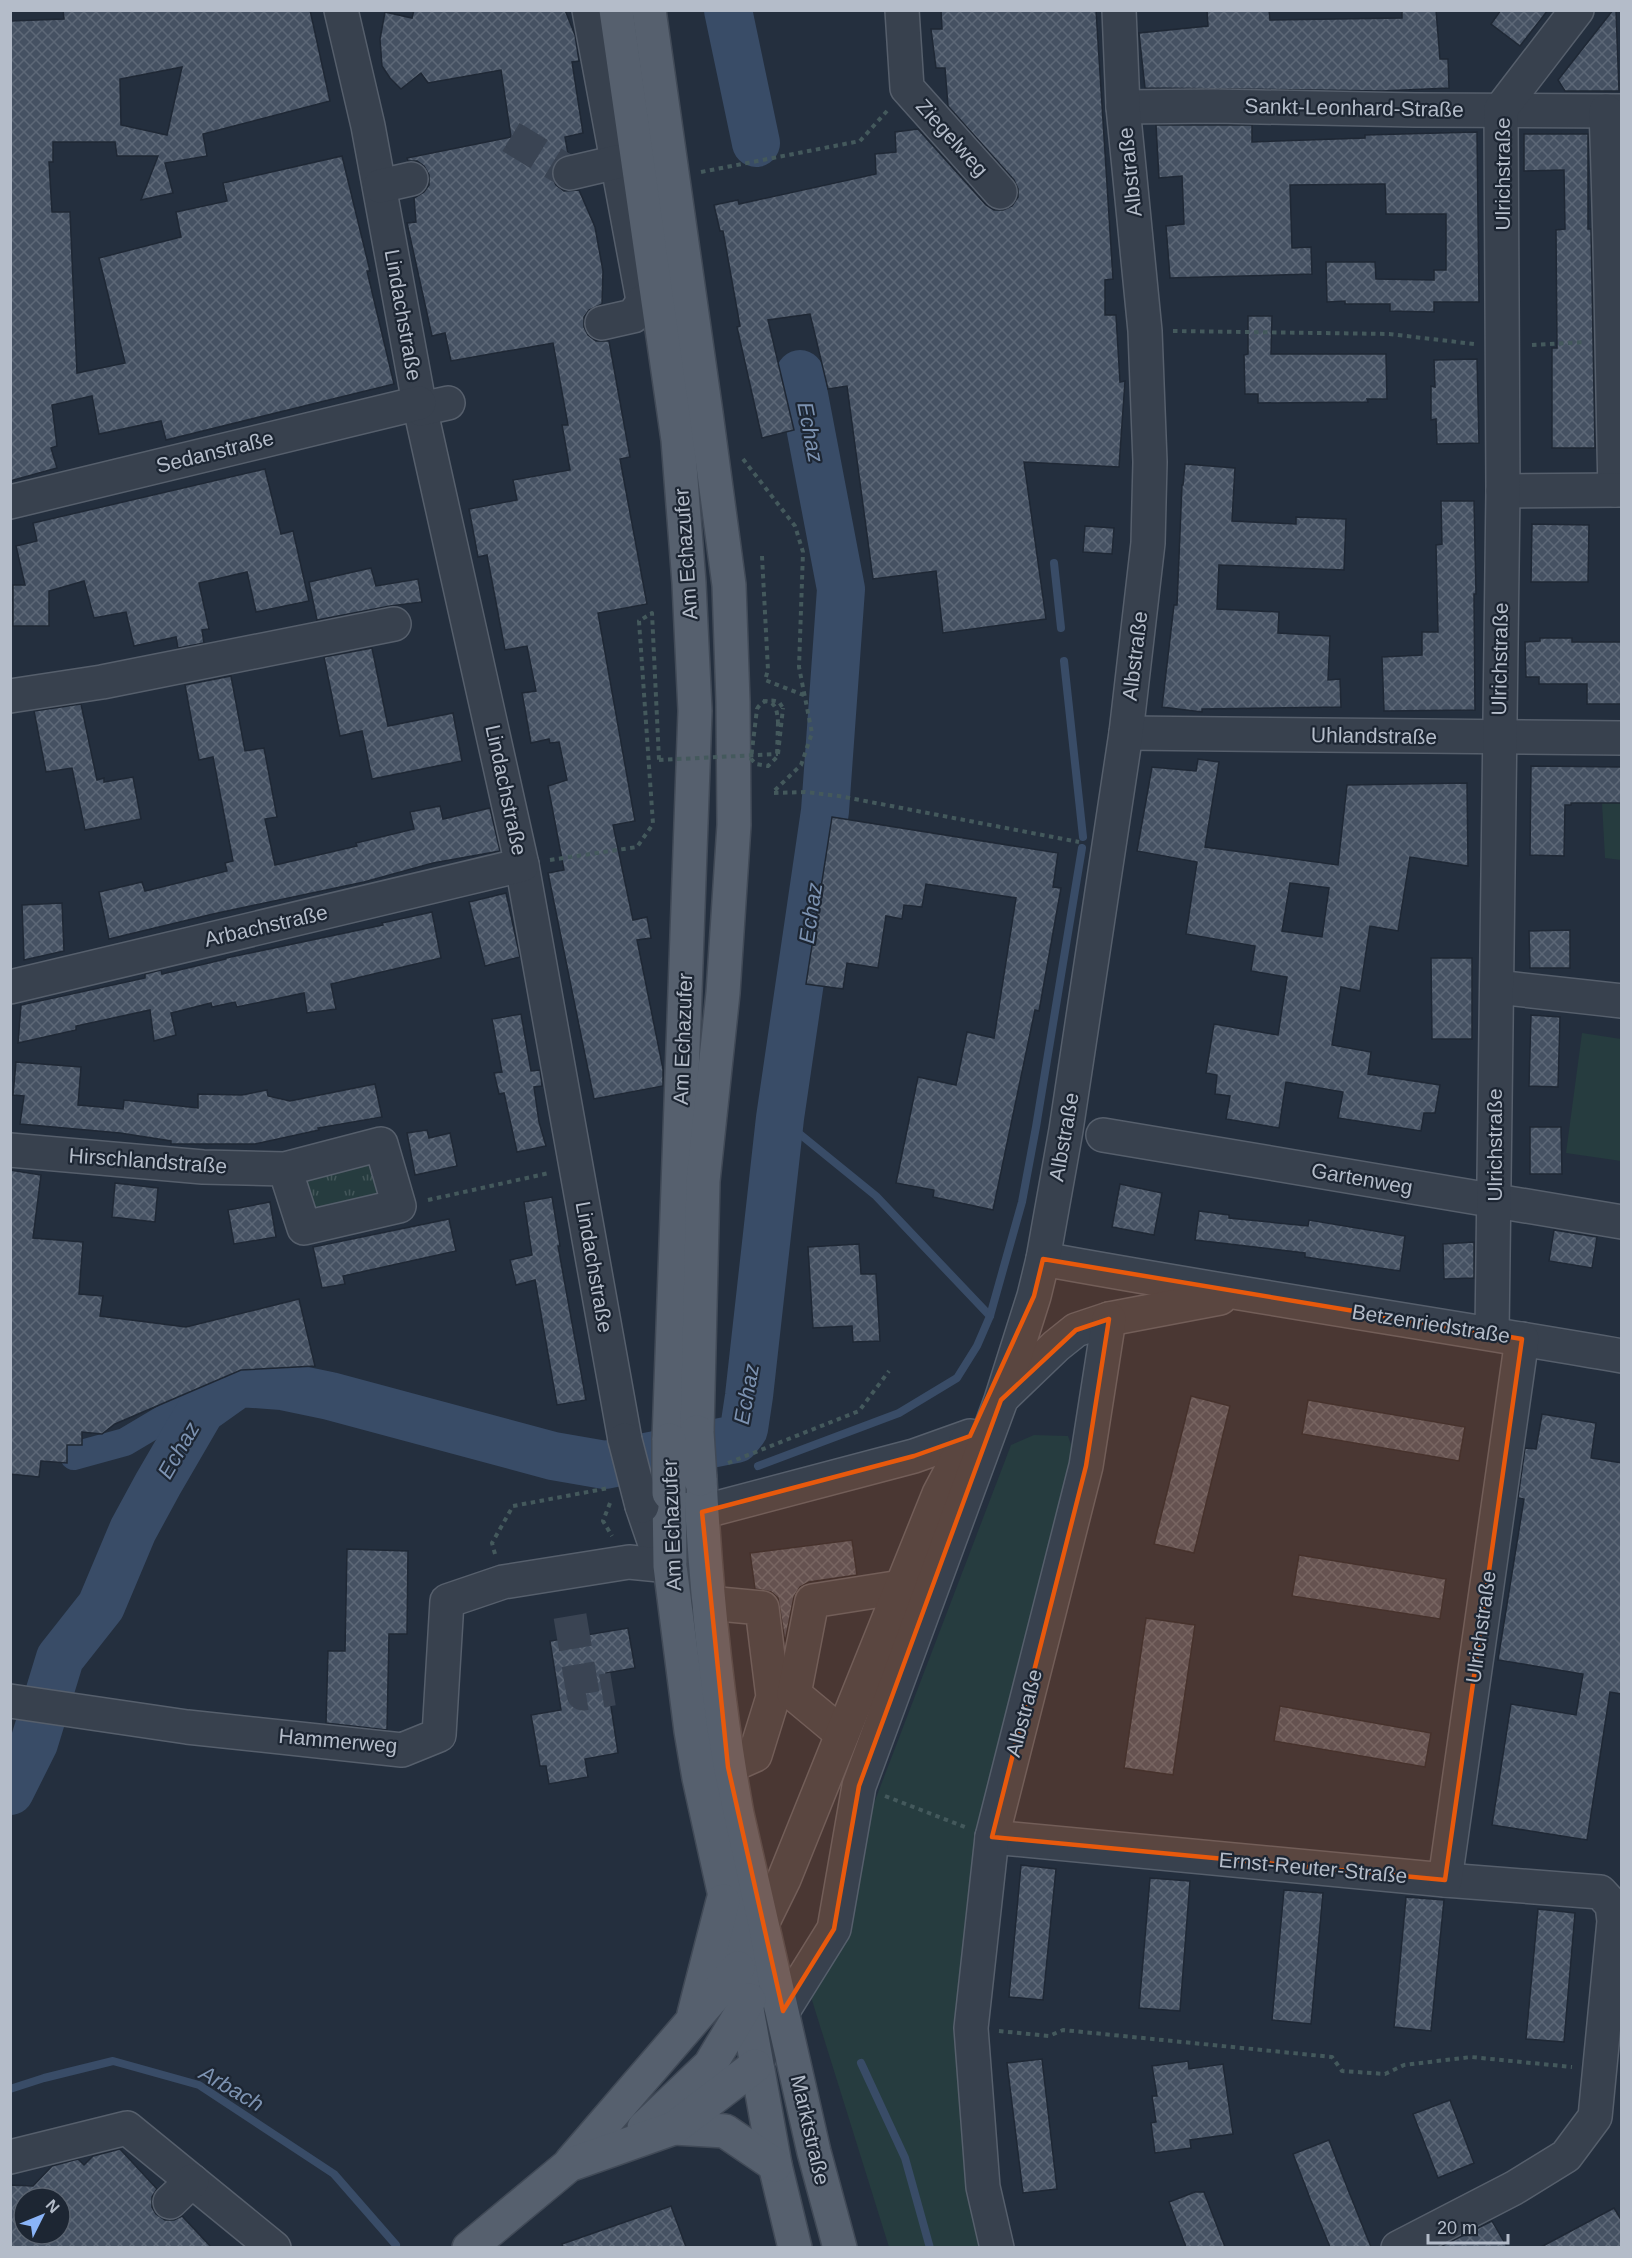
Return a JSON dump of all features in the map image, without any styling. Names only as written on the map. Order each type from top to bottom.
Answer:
[{"type":"main road","name":"Am Echazufer","points":[[616,10],[678,440],[689,583],[695,711],[683,1436],[700,1479],[708,1603],[728,1767],[783,2012]]},
{"type":"main road","name":"Am Echazufer","points":[[649,10],[729,585],[734,825],[723,993],[703,1181],[683,1436],[641,1498],[670,1566],[691,1731],[734,1937],[755,2066]]},
{"type":"main road","points":[[691,2023],[724,1894]]},
{"type":"main road","points":[[629,2142],[710,2065],[746,2007],[770,1958]]},
{"type":"main road","points":[[469,2247],[569,2165],[738,1968]]},
{"type":"main road","name":"Marktstraße","points":[[783,2012],[814,2152],[840,2247]]},
{"type":"main road","points":[[569,2165],[674,2128],[755,2066]]},
{"type":"main road","name":"Marktstraße","points":[[755,2066],[775,2165],[795,2247]]},
{"type":"main road","points":[[674,2128],[724,2131],[775,2165]]},
{"type":"street","name":"Lindachstraße","points":[[341,10],[430,405],[522,865],[625,1440],[641,1498]]},
{"type":"street","points":[[590,10],[644,301],[678,440]]},
{"type":"street","name":"Ziegelweg","points":[[902,10],[907,88],[1000,192]]},
{"type":"street","name":"Albstraße","points":[[755,2066],[783,2012],[834,1929],[859,1786],[1000,1400],[1034,1296],[1043,1259],[1066,1130],[1110,848],[1148,543],[1150,462],[1145,331],[1123,107],[1119,10]]},
{"type":"street","name":"Ulrichstraße","points":[[1445,1880],[1507,1336],[1495,1202],[1504,347],[1502,109],[1576,10]]},
{"type":"street","name":"Sankt-Leonhard-Straße","points":[[1123,107],[1614,111]]},
{"type":"street","points":[[1503,491],[1618,490],[1612,341],[1616,299],[1614,111]]},
{"type":"street","points":[[570,173],[617,162]]},
{"type":"street","points":[[380,186],[411,179]]},
{"type":"street","points":[[602,323],[633,316],[644,301]]},
{"type":"street","name":"Sedanstraße","points":[[10,502],[430,405]]},
{"type":"street","points":[[10,696],[102,682],[394,624]]},
{"type":"street","name":"Uhlandstraße","points":[[1126,733],[1622,738]]},
{"type":"street","name":"Arbachstraße","points":[[10,987],[522,865]]},
{"type":"street","points":[[1497,987],[1622,1000]]},
{"type":"street","name":"Gartenweg","points":[[1103,1135],[1622,1222]]},
{"type":"street","name":"Hirschlandstraße","points":[[10,1150],[203,1167],[285,1169],[381,1144],[399,1206]]},
{"type":"street","points":[[285,1169],[304,1228],[399,1206]]},
{"type":"street","name":"Betzenriedstraße","points":[[1043,1259],[1239,1294],[1622,1356]]},
{"type":"street","name":"Betzenriedstraße","points":[[1109,1319],[1239,1294]]},
{"type":"street","name":"Albstraße","points":[[738,1968],[784,1879],[939,1494],[970,1436],[1034,1296]]},
{"type":"street","name":"Albstraße","points":[[997,2247],[983,2187],[971,2028],[992,1837],[1086,1466],[1109,1319],[1076,1330],[1000,1400]]},
{"type":"street","points":[[702,1512],[914,1456],[970,1436]]},
{"type":"street","points":[[914,1456],[939,1494]]},
{"type":"street","name":"Hammerweg","points":[[15,1701],[187,1727],[402,1750],[438,1735],[447,1601],[502,1582],[628,1562],[670,1566]]},
{"type":"street","points":[[708,1603],[762,1608],[901,1587]]},
{"type":"street","points":[[812,1601],[794,1694],[842,1734]]},
{"type":"street","points":[[728,1767],[755,1755],[773,1697],[762,1608]]},
{"type":"street","name":"Ernst-Reuter-Straße","points":[[992,1837],[1445,1880],[1600,1892],[1612,1905],[1614,1921],[1601,2070]]},
{"type":"street","points":[[1398,2247],[1514,2187],[1566,2156],[1595,2117],[1601,2070]]},
{"type":"street","points":[[10,2157],[127,2128],[181,2192],[274,2247]]},
{"type":"path","points":[[673,177],[860,141],[907,88]]},
{"type":"path","points":[[1145,331],[1389,334],[1504,347],[1612,341]]},
{"type":"path","points":[[736,450],[795,526],[803,552],[799,667],[812,733],[801,765],[772,793],[805,792],[839,796],[1110,848]]},
{"type":"path","points":[[762,556],[768,670],[765,680],[806,696]]},
{"type":"path","points":[[522,865],[637,847],[653,824],[639,621],[652,613],[659,760],[742,756],[754,755],[766,755],[778,754],[783,708],[779,702],[774,700],[767,700],[760,704],[757,708],[753,749],[751,759],[756,764],[768,766],[777,757],[777,745],[778,722],[777,708],[772,703],[765,701],[757,704]]},
{"type":"path","points":[[399,1206],[576,1166]]},
{"type":"path","points":[[735,1470],[732,1462],[859,1411],[889,1371]]},
{"type":"path","points":[[502,1582],[492,1543],[513,1506],[612,1488]]},
{"type":"path","points":[[618,1545],[603,1521],[641,1498]]},
{"type":"path","points":[[859,1786],[992,1837]]},
{"type":"path","points":[[971,2028],[1048,2036],[1063,2030],[1332,2056],[1342,2071],[1385,2074],[1404,2066],[1471,2057],[1601,2070]]},
{"type":"highlighted area","points":[[1043,1259],[1522,1339],[1445,1880],[992,1837],[1086,1466],[1109,1319],[1076,1330],[1001,1400],[859,1786],[834,1929],[783,2011],[728,1767],[702,1512],[914,1456],[970,1436],[1034,1296]]},
{"type":"green space","points":[[1602,803],[1621,803],[1621,860],[1605,858]]},
{"type":"green space","points":[[1582,1033],[1621,1039],[1621,1161],[1566,1153]]},
{"type":"green space","points":[[374,1156],[386,1199],[309,1218],[297,1175]]},
{"type":"green space","points":[[1034,1435],[1068,1436],[1077,1462],[981,1836],[995,2247],[889,2247],[806,1981],[1011,1445]]},
{"type":"water","points":[[588,1454],[606,1456],[606,1472],[553,1456]]},
{"type":"building","points":[[63,10],[310,10],[330,101],[203,134],[207,156],[165,163],[173,193],[141,200],[158,156],[117,156],[115,142],[53,142],[53,162],[49,162],[52,212],[70,212],[77,373],[125,363],[99,258],[181,237],[176,212],[227,201],[223,183],[342,156],[394,384],[166,440],[161,421],[99,434],[92,396],[52,405],[57,446],[51,448],[57,468],[10,481],[10,21],[64,19]],"holes":[[[182,67],[167,135],[121,125],[120,79]]]},
{"type":"building","points":[[414,10],[565,10],[575,35],[579,61],[572,62],[583,133],[565,137],[568,154],[557,160],[552,168],[552,177],[556,185],[564,191],[579,190],[595,227],[603,271],[602,304],[589,310],[584,317],[584,327],[588,335],[596,341],[609,341],[630,457],[620,459],[647,604],[598,613],[635,821],[613,825],[633,920],[647,917],[651,938],[637,940],[663,1069],[663,1086],[594,1099],[548,873],[564,870],[548,786],[567,780],[559,742],[550,743],[549,739],[531,743],[522,693],[536,691],[527,646],[505,650],[487,555],[478,557],[469,509],[517,500],[513,480],[570,470],[562,425],[568,425],[553,343],[451,361],[445,333],[432,336],[407,223],[416,222],[414,198],[424,192],[429,185],[429,175],[424,166],[417,161],[408,161],[407,158],[511,137],[501,70],[428,83],[421,73],[401,89],[382,66],[380,39],[385,12],[412,18]]},
{"type":"building","points":[[941,10],[1096,10],[1113,279],[1105,280],[1105,315],[1116,315],[1120,382],[1125,381],[1119,467],[1024,462],[1046,619],[943,633],[936,571],[873,579],[847,386],[828,389],[810,314],[768,320],[794,430],[762,438],[737,327],[740,326],[723,231],[720,231],[714,205],[738,200],[739,204],[876,174],[875,154],[896,152],[895,132],[918,129],[986,205],[994,210],[1003,210],[1012,206],[1018,197],[1018,189],[1014,180],[948,106],[945,68],[936,68],[931,29],[942,29]]},
{"type":"building","points":[[1207,10],[1269,10],[1270,20],[1402,18],[1402,10],[1436,10],[1440,59],[1448,59],[1449,88],[1382,91],[1145,88],[1139,33],[1208,26]]},
{"type":"building","points":[[1501,10],[1548,10],[1520,46],[1491,24]]},
{"type":"building","points":[[1613,10],[1616,10],[1619,91],[1565,91],[1558,80]]},
{"type":"building","points":[[1156,125],[1252,125],[1252,142],[1365,138],[1365,135],[1477,132],[1479,302],[1434,302],[1434,312],[1390,311],[1390,304],[1327,302],[1326,262],[1375,262],[1376,279],[1434,280],[1434,270],[1446,270],[1446,214],[1386,214],[1385,184],[1290,185],[1292,248],[1311,247],[1312,274],[1170,278],[1166,226],[1184,224],[1182,176],[1159,178]]},
{"type":"building","points":[[1524,134],[1588,134],[1588,229],[1591,229],[1595,448],[1552,448],[1552,348],[1557,348],[1556,230],[1565,229],[1564,170],[1524,171]]},
{"type":"building","points":[[1248,316],[1272,316],[1271,354],[1386,354],[1387,399],[1367,399],[1368,402],[1258,403],[1258,394],[1245,394],[1244,355],[1248,354]]},
{"type":"building","points":[[1477,359],[1479,443],[1437,444],[1436,419],[1431,420],[1431,386],[1435,387],[1434,360]]},
{"type":"building","points":[[1185,464],[1235,468],[1232,521],[1296,524],[1296,517],[1346,519],[1344,570],[1219,565],[1217,609],[1279,612],[1278,633],[1330,636],[1328,680],[1340,679],[1341,707],[1202,709],[1202,712],[1162,707],[1174,605],[1177,605],[1182,485]]},
{"type":"building","points":[[265,469],[281,534],[293,531],[309,601],[256,612],[247,572],[199,583],[209,629],[202,630],[204,643],[178,648],[176,637],[134,646],[126,612],[94,618],[84,581],[49,591],[49,626],[13,626],[13,585],[25,585],[16,546],[37,541],[33,523]]},
{"type":"building","points":[[1441,501],[1474,501],[1475,710],[1384,711],[1382,657],[1422,655],[1422,632],[1438,632],[1436,545],[1442,544]]},
{"type":"building","points":[[1532,524],[1589,525],[1588,582],[1531,582]]},
{"type":"building","points":[[1085,526],[1114,528],[1112,554],[1083,552]]},
{"type":"building","points":[[371,568],[376,586],[418,579],[422,602],[317,620],[309,582]]},
{"type":"building","points":[[1540,638],[1572,638],[1572,642],[1622,642],[1622,704],[1587,704],[1587,684],[1539,684],[1539,677],[1526,677],[1525,642],[1540,641]]},
{"type":"building","points":[[372,648],[388,726],[453,713],[462,761],[372,779],[362,731],[340,736],[324,657]]},
{"type":"building","points":[[231,676],[245,751],[264,748],[277,817],[265,819],[275,865],[357,846],[356,843],[414,829],[410,812],[440,806],[443,819],[490,808],[500,851],[433,863],[364,882],[109,939],[99,892],[142,882],[145,891],[227,871],[225,863],[233,861],[213,757],[199,760],[185,685]]},
{"type":"building","points":[[81,704],[97,780],[104,778],[104,782],[133,777],[141,819],[85,830],[72,768],[46,772],[34,711]]},
{"type":"building","points":[[1198,759],[1219,762],[1205,847],[1338,865],[1347,785],[1467,783],[1468,866],[1410,857],[1398,931],[1370,926],[1360,991],[1341,987],[1332,1045],[1371,1052],[1368,1074],[1440,1085],[1435,1113],[1424,1113],[1421,1131],[1338,1118],[1343,1092],[1286,1082],[1279,1128],[1226,1119],[1230,1096],[1215,1094],[1217,1075],[1206,1073],[1214,1024],[1278,1035],[1287,977],[1251,971],[1255,946],[1186,934],[1197,862],[1137,851],[1152,767],[1196,771]],"holes":[[[1290,883],[1329,888],[1322,937],[1282,931]]]},
{"type":"building","points":[[1531,766],[1622,767],[1622,803],[1565,805],[1564,856],[1530,855]]},
{"type":"building","points":[[832,817],[1058,853],[1053,887],[1061,888],[1039,1011],[1035,1010],[993,1210],[933,1197],[934,1190],[896,1183],[918,1077],[956,1085],[967,1032],[994,1038],[1016,898],[926,884],[922,907],[904,905],[902,919],[886,916],[878,968],[847,963],[843,989],[806,984]]},
{"type":"building","points":[[506,893],[520,957],[485,966],[469,902]]},
{"type":"building","points":[[62,903],[64,951],[24,960],[22,905]]},
{"type":"building","points":[[432,912],[441,958],[331,984],[336,1009],[307,1013],[304,993],[237,1007],[235,1002],[212,1007],[211,1003],[171,1013],[176,1035],[154,1041],[150,1010],[76,1026],[76,1030],[18,1043],[21,1005],[145,978],[145,974],[161,970],[162,974]]},
{"type":"building","points":[[1570,930],[1570,968],[1530,968],[1529,931]]},
{"type":"building","points":[[1431,958],[1472,958],[1472,1039],[1432,1039]]},
{"type":"building","points":[[521,1014],[531,1071],[540,1070],[542,1086],[534,1087],[539,1122],[546,1146],[517,1152],[504,1093],[499,1094],[494,1073],[502,1072],[492,1019]]},
{"type":"building","points":[[1531,1015],[1560,1017],[1558,1087],[1529,1086]]},
{"type":"building","points":[[16,1062],[81,1067],[78,1105],[123,1109],[124,1100],[198,1108],[198,1094],[242,1095],[267,1090],[268,1096],[290,1101],[375,1084],[382,1117],[318,1128],[319,1130],[255,1144],[171,1144],[171,1141],[120,1133],[20,1124],[24,1096],[13,1095]]},
{"type":"building","points":[[1530,1127],[1561,1127],[1562,1174],[1530,1174]]},
{"type":"building","points":[[427,1130],[429,1138],[450,1133],[457,1166],[415,1175],[407,1133]]},
{"type":"building","points":[[10,1170],[41,1175],[33,1238],[83,1242],[79,1294],[103,1296],[100,1316],[186,1327],[299,1299],[315,1366],[241,1370],[115,1424],[102,1434],[82,1432],[82,1445],[67,1445],[67,1463],[41,1461],[39,1477],[10,1474]]},
{"type":"building","points":[[115,1183],[158,1188],[155,1222],[112,1217]]},
{"type":"building","points":[[1120,1184],[1162,1193],[1154,1235],[1112,1227]]},
{"type":"building","points":[[552,1197],[560,1246],[558,1246],[586,1400],[557,1405],[535,1280],[516,1285],[510,1260],[532,1255],[524,1202]]},
{"type":"building","points":[[270,1202],[276,1237],[234,1244],[228,1210]]},
{"type":"building","points":[[1199,1211],[1229,1215],[1229,1218],[1308,1226],[1309,1220],[1405,1236],[1400,1271],[1305,1257],[1305,1253],[1195,1240]]},
{"type":"building","points":[[449,1219],[456,1251],[343,1276],[345,1284],[322,1288],[313,1247]]},
{"type":"building","points":[[1554,1230],[1597,1237],[1592,1268],[1549,1261]]},
{"type":"building","points":[[1474,1242],[1474,1278],[1444,1279],[1443,1244]]},
{"type":"building","points":[[859,1244],[861,1274],[876,1274],[880,1341],[853,1342],[852,1326],[813,1328],[808,1247]]},
{"type":"building","points":[[1191,1396],[1230,1406],[1194,1553],[1154,1544]]},
{"type":"building","points":[[1308,1400],[1465,1427],[1459,1461],[1302,1434]]},
{"type":"building","points":[[1542,1414],[1596,1423],[1591,1458],[1622,1463],[1622,1694],[1610,1692],[1587,1840],[1492,1825],[1511,1704],[1576,1715],[1583,1674],[1498,1660],[1524,1499],[1518,1498],[1525,1448],[1536,1449]]},
{"type":"building","points":[[852,1540],[857,1575],[809,1582],[800,1587],[794,1597],[785,1642],[778,1598],[771,1592],[755,1589],[750,1553]]},
{"type":"building","points":[[347,1549],[408,1551],[407,1634],[389,1634],[387,1730],[326,1723],[328,1651],[345,1651]]},
{"type":"building","points":[[1299,1555],[1446,1579],[1440,1619],[1292,1596]]},
{"type":"building","points":[[1146,1618],[1195,1625],[1173,1775],[1124,1768]]},
{"type":"building","points":[[628,1628],[635,1668],[606,1673],[618,1753],[585,1759],[588,1777],[549,1784],[546,1766],[540,1766],[531,1715],[561,1710],[550,1641]]},
{"type":"building","points":[[1280,1706],[1431,1733],[1425,1767],[1274,1741]]},
{"type":"building","points":[[1021,1865],[1056,1869],[1043,2000],[1009,1997]]},
{"type":"building","points":[[1150,1878],[1190,1881],[1180,2011],[1139,2008]]},
{"type":"building","points":[[1284,1890],[1323,1893],[1311,2024],[1272,2020]]},
{"type":"building","points":[[1406,1897],[1444,1900],[1431,2031],[1394,2027]]},
{"type":"building","points":[[1538,1909],[1575,1913],[1564,2042],[1526,2039]]},
{"type":"building","points":[[1042,2059],[1057,2189],[1023,2193],[1007,2063]]},
{"type":"building","points":[[1188,2061],[1189,2069],[1223,2064],[1233,2134],[1190,2140],[1191,2148],[1155,2153],[1151,2123],[1156,2122],[1152,2096],[1157,2096],[1152,2066]]},
{"type":"building","points":[[1450,2100],[1474,2163],[1438,2178],[1413,2114]]},
{"type":"building","points":[[1329,2140],[1371,2247],[1330,2247],[1311,2201],[1293,2154]]},
{"type":"building","points":[[120,2149],[157,2189],[152,2197],[152,2207],[156,2214],[165,2220],[174,2220],[182,2216],[211,2247],[10,2247],[10,2185],[33,2186],[52,2166],[78,2159],[84,2165],[93,2156]]},
{"type":"building","points":[[1195,2192],[1204,2192],[1225,2247],[1186,2247],[1169,2202]]},
{"type":"building","points":[[671,2206],[686,2247],[563,2247],[562,2244]]},
{"type":"building","points":[[1614,2208],[1622,2221],[1622,2247],[1541,2247]]},
{"type":"building","points":[[1492,2221],[1507,2247],[1440,2247]]},
{"type":"waterway","name":"Echaz","points":[[728,10],[756,143]]},
{"type":"waterway","name":"Echaz","points":[[10,1791],[34,1743],[60,1658],[101,1606],[133,1530],[201,1410],[239,1383],[282,1386],[330,1396],[553,1456],[605,1465],[736,1439],[744,1429],[780,1118],[825,811],[841,589],[800,374]]},
{"type":"waterway","points":[[1054,563],[1061,628]]},
{"type":"waterway","points":[[1064,661],[1083,837]]},
{"type":"waterway","points":[[758,1466],[899,1413],[957,1378],[977,1346],[990,1316],[1022,1202],[1082,848]]},
{"type":"waterway","points":[[780,1118],[876,1196],[990,1316]]},
{"type":"waterway","points":[[74,1456],[125,1442],[194,1401],[239,1383]]},
{"type":"waterway","name":"Arbach","points":[[10,2089],[113,2061],[199,2085],[334,2174],[396,2245]]},
{"type":"waterway","points":[[861,2063],[905,2158],[930,2248]]},
{"type":"tunnel","points":[[511,137],[570,173]]},
{"type":"tunnel","points":[[570,1616],[583,1694],[613,1689]]}]
